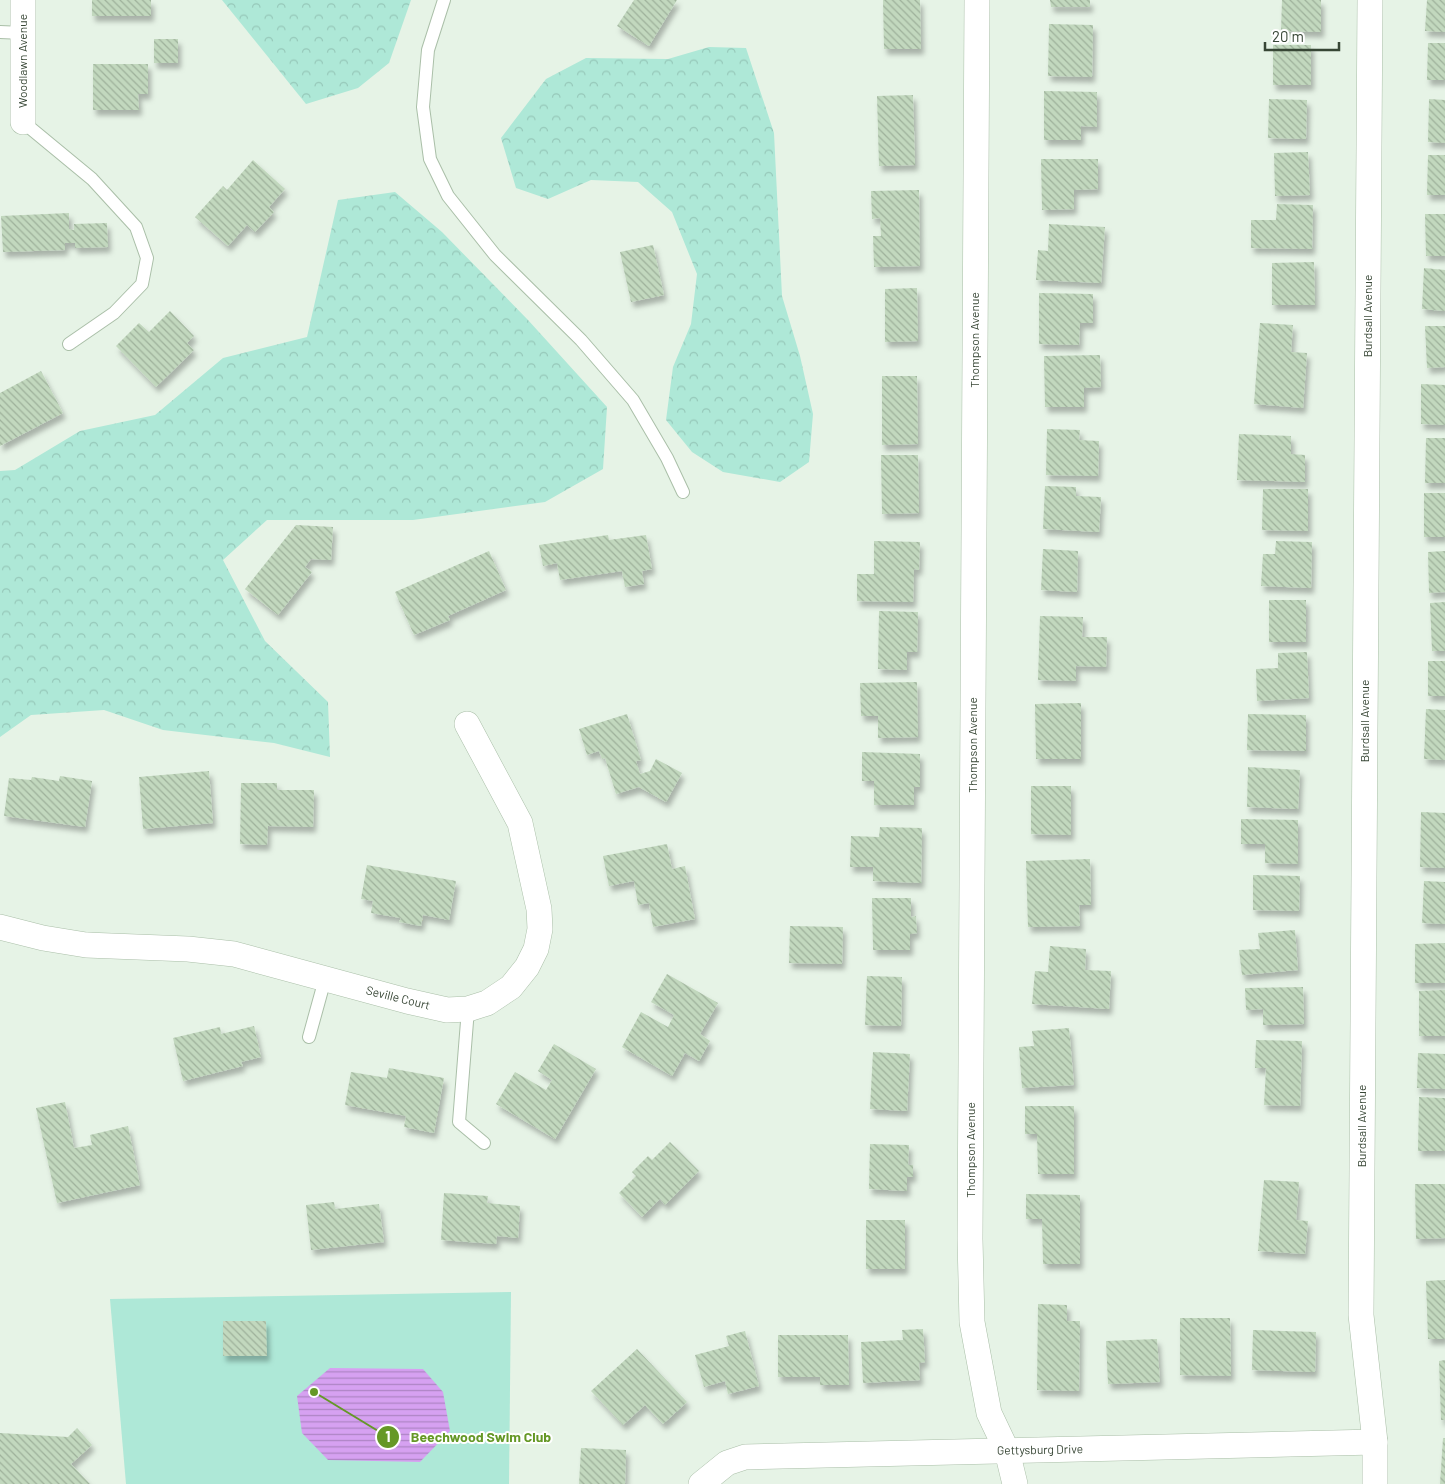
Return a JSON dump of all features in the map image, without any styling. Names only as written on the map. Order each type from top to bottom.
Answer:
[{"type":"street","name":"Woodlawn Avenue","points":[[23,0],[11,33],[23,122]]},
{"type":"street","name":"Thompson Avenue","points":[[977,0],[972,1322],[989,1413],[1006,1451],[1015,1484]]},
{"type":"street","name":"Burdsall Avenue","points":[[1370,0],[1361,1315],[1375,1442],[1375,1484]]},
{"type":"street","name":"Seville Court","points":[[0,927],[43,938],[86,945],[188,949],[234,954],[407,1001],[448,1010],[468,1009],[487,1003],[511,987],[527,967],[536,948],[540,929],[539,909],[520,823],[468,724]]},
{"type":"street","name":"Gettysburg Drive","points":[[706,1479],[727,1463],[745,1457],[1375,1442]]},
{"type":"lane","points":[[444,0],[428,50],[423,107],[430,158],[448,196],[495,255],[581,340],[633,400],[667,458],[683,492]]},
{"type":"lane","points":[[23,122],[92,179],[136,227],[147,258],[142,284],[114,313],[69,344]]},
{"type":"lane","points":[[309,1037],[325,979]]},
{"type":"lane","points":[[468,1009],[459,1122],[484,1143]]},
{"type":"green space","points":[[222,0],[411,0],[389,63],[358,88],[306,104]]},
{"type":"green space","points":[[709,47],[746,48],[774,133],[782,296],[800,356],[813,414],[809,462],[780,482],[723,472],[692,452],[666,420],[673,367],[691,324],[697,274],[672,212],[638,182],[591,180],[548,199],[516,188],[501,138],[546,79],[586,58],[668,59]]},
{"type":"green space","points":[[395,192],[442,232],[528,320],[607,407],[603,469],[545,502],[413,520],[267,520],[223,560],[265,641],[328,702],[330,757],[274,743],[163,730],[104,710],[31,715],[0,737],[0,471],[15,470],[80,431],[155,415],[223,358],[307,337],[338,200]]},
{"type":"green space","points":[[511,1292],[509,1484],[126,1484],[110,1299]]},
{"type":"shaded area","points":[[330,1368],[423,1369],[443,1392],[450,1431],[420,1462],[328,1460],[302,1433],[297,1396]]},
{"type":"building","points":[[92,0],[151,0],[151,16],[92,16]]},
{"type":"building","points":[[634,0],[677,0],[649,46],[617,26]]},
{"type":"building","points":[[883,0],[920,0],[921,49],[884,49]]},
{"type":"building","points":[[1050,0],[1090,0],[1090,7],[1051,7]]},
{"type":"building","points":[[1282,0],[1321,0],[1321,32],[1281,31]]},
{"type":"building","points":[[1427,0],[1445,0],[1445,32],[1425,31]]},
{"type":"building","points":[[1049,24],[1093,25],[1092,77],[1048,76]]},
{"type":"building","points":[[154,39],[178,39],[178,63],[154,63]]},
{"type":"building","points":[[1428,43],[1445,43],[1445,80],[1427,80]]},
{"type":"building","points":[[1273,45],[1311,45],[1311,85],[1273,85]]},
{"type":"building","points":[[93,64],[148,64],[148,94],[138,94],[139,110],[93,110]]},
{"type":"building","points":[[1044,91],[1097,92],[1097,127],[1081,126],[1081,140],[1044,140]]},
{"type":"building","points":[[913,95],[915,165],[879,166],[877,96]]},
{"type":"building","points":[[1269,99],[1307,100],[1306,139],[1268,138]]},
{"type":"building","points":[[1429,99],[1445,100],[1445,143],[1428,142]]},
{"type":"building","points":[[1308,152],[1310,195],[1275,196],[1274,153]]},
{"type":"building","points":[[1428,155],[1445,155],[1445,195],[1427,195]]},
{"type":"building","points":[[1041,159],[1098,159],[1098,189],[1074,190],[1074,209],[1042,210]]},
{"type":"building","points":[[253,160],[285,189],[269,207],[274,212],[255,232],[247,225],[228,246],[195,217],[223,186],[227,190]]},
{"type":"building","points":[[919,190],[920,266],[874,267],[873,236],[881,236],[880,218],[872,219],[871,191]]},
{"type":"building","points":[[1277,204],[1313,205],[1312,249],[1251,248],[1251,220],[1276,220]]},
{"type":"building","points":[[69,213],[69,229],[74,230],[74,224],[107,223],[108,247],[75,248],[75,243],[65,243],[65,250],[3,252],[1,216]]},
{"type":"building","points":[[1425,214],[1445,214],[1445,256],[1426,256]]},
{"type":"building","points":[[1049,224],[1105,227],[1101,283],[1036,280],[1038,250],[1048,251]]},
{"type":"building","points":[[653,245],[664,295],[631,302],[620,252]]},
{"type":"building","points":[[1314,262],[1315,305],[1272,305],[1272,263]]},
{"type":"building","points":[[1424,268],[1445,270],[1445,311],[1422,309]]},
{"type":"building","points":[[917,288],[918,341],[885,342],[885,289]]},
{"type":"building","points":[[1039,293],[1093,294],[1093,323],[1080,323],[1079,345],[1039,344]]},
{"type":"building","points":[[170,311],[194,336],[187,343],[194,350],[156,387],[116,346],[139,323],[149,332]]},
{"type":"building","points":[[1260,323],[1293,325],[1291,352],[1307,353],[1303,408],[1254,404]]},
{"type":"building","points":[[1425,326],[1445,326],[1445,367],[1427,368]]},
{"type":"building","points":[[1100,355],[1101,387],[1084,388],[1084,407],[1045,407],[1044,356]]},
{"type":"building","points":[[41,371],[63,413],[0,446],[0,393]]},
{"type":"building","points":[[882,376],[917,376],[918,444],[882,445]]},
{"type":"building","points":[[1421,384],[1445,385],[1445,425],[1421,424]]},
{"type":"building","points":[[1047,429],[1080,430],[1079,440],[1099,441],[1098,476],[1046,475]]},
{"type":"building","points":[[1239,434],[1291,436],[1291,454],[1305,455],[1305,482],[1237,480]]},
{"type":"building","points":[[1426,438],[1445,438],[1445,483],[1425,483]]},
{"type":"building","points":[[881,455],[918,455],[919,513],[882,514]]},
{"type":"building","points":[[1045,486],[1076,487],[1076,496],[1101,497],[1099,532],[1043,529]]},
{"type":"building","points":[[1263,489],[1308,489],[1308,531],[1262,530]]},
{"type":"building","points":[[1424,493],[1445,493],[1445,537],[1424,537]]},
{"type":"building","points":[[296,525],[333,527],[331,560],[311,559],[305,567],[312,572],[278,615],[245,589]]},
{"type":"building","points":[[608,535],[609,540],[646,535],[652,569],[642,571],[644,584],[625,587],[622,571],[560,580],[557,563],[543,566],[539,545]]},
{"type":"building","points":[[874,541],[920,542],[919,570],[914,569],[913,602],[857,601],[857,574],[874,574]]},
{"type":"building","points":[[1276,541],[1312,542],[1311,588],[1261,586],[1263,554],[1275,554]]},
{"type":"building","points":[[1043,549],[1078,551],[1077,592],[1041,590]]},
{"type":"building","points":[[489,551],[506,590],[448,616],[450,620],[414,635],[395,592]]},
{"type":"building","points":[[1445,551],[1445,592],[1429,593],[1428,552]]},
{"type":"building","points":[[1269,600],[1306,600],[1306,642],[1269,642]]},
{"type":"building","points":[[1445,602],[1445,651],[1432,651],[1430,603]]},
{"type":"building","points":[[879,611],[918,612],[917,652],[907,652],[907,670],[878,669]]},
{"type":"building","points":[[1040,616],[1083,617],[1082,637],[1107,637],[1106,667],[1076,666],[1076,681],[1038,680]]},
{"type":"building","points":[[1307,652],[1309,698],[1257,701],[1256,669],[1278,668],[1278,653]]},
{"type":"building","points":[[1428,661],[1445,661],[1445,696],[1428,696]]},
{"type":"building","points":[[917,682],[918,737],[878,738],[878,716],[861,716],[860,683]]},
{"type":"building","points":[[1081,703],[1081,759],[1036,759],[1035,704]]},
{"type":"building","points":[[1426,709],[1445,710],[1445,760],[1424,759]]},
{"type":"building","points":[[627,714],[641,760],[636,761],[640,774],[650,771],[656,759],[682,773],[666,802],[639,787],[616,794],[605,758],[602,759],[599,751],[587,755],[579,729]]},
{"type":"building","points":[[1248,714],[1306,715],[1306,751],[1247,750]]},
{"type":"building","points":[[862,752],[920,754],[920,787],[914,787],[914,805],[874,805],[874,781],[862,781]]},
{"type":"building","points":[[1248,767],[1300,770],[1298,809],[1247,807]]},
{"type":"building","points":[[209,771],[213,823],[143,829],[139,777]]},
{"type":"building","points":[[60,776],[92,781],[85,827],[4,816],[9,778],[31,780],[32,777],[59,781]]},
{"type":"building","points":[[241,783],[277,783],[277,790],[314,790],[313,827],[268,826],[267,845],[240,844]]},
{"type":"building","points":[[1031,786],[1071,786],[1071,835],[1031,834]]},
{"type":"building","points":[[1421,812],[1445,813],[1445,868],[1420,867]]},
{"type":"building","points":[[1241,819],[1298,820],[1298,864],[1265,863],[1265,844],[1241,844]]},
{"type":"building","points":[[880,827],[922,828],[921,883],[873,881],[873,867],[850,867],[851,836],[879,837]]},
{"type":"building","points":[[667,844],[672,869],[685,866],[695,919],[653,927],[649,903],[638,905],[634,881],[609,886],[603,856]]},
{"type":"building","points":[[1090,859],[1091,905],[1079,905],[1080,926],[1028,927],[1026,861]]},
{"type":"building","points":[[367,865],[456,881],[449,920],[423,915],[421,926],[399,922],[401,918],[371,913],[373,901],[361,899]]},
{"type":"building","points":[[1253,875],[1300,876],[1299,911],[1253,910]]},
{"type":"building","points":[[1424,881],[1445,882],[1445,924],[1422,923]]},
{"type":"building","points":[[872,898],[911,898],[911,917],[916,916],[917,933],[910,934],[910,950],[873,950]]},
{"type":"building","points":[[790,926],[843,927],[842,964],[789,963]]},
{"type":"building","points":[[1295,930],[1298,970],[1242,975],[1239,950],[1260,949],[1258,933]]},
{"type":"building","points":[[1445,943],[1445,983],[1415,983],[1415,944]]},
{"type":"building","points":[[1050,946],[1086,949],[1085,970],[1111,971],[1109,1009],[1032,1004],[1035,971],[1048,972]]},
{"type":"building","points":[[667,974],[718,1003],[700,1034],[710,1041],[699,1061],[685,1053],[672,1076],[622,1047],[641,1012],[668,1027],[674,1015],[651,1002]]},
{"type":"building","points":[[867,976],[902,977],[901,1026],[865,1025]]},
{"type":"building","points":[[1303,987],[1304,1024],[1263,1025],[1263,1009],[1246,1010],[1245,988]]},
{"type":"building","points":[[1445,990],[1445,1036],[1419,1036],[1419,991]]},
{"type":"building","points":[[254,1026],[261,1057],[241,1062],[243,1066],[183,1081],[173,1038],[220,1027],[221,1034]]},
{"type":"building","points":[[1069,1028],[1074,1085],[1022,1088],[1019,1047],[1034,1046],[1032,1031]]},
{"type":"building","points":[[1256,1040],[1302,1041],[1300,1106],[1264,1105],[1266,1068],[1255,1068]]},
{"type":"building","points":[[554,1044],[596,1069],[555,1139],[496,1104],[515,1072],[546,1090],[552,1080],[538,1071]]},
{"type":"building","points":[[873,1052],[910,1054],[907,1111],[870,1109]]},
{"type":"building","points":[[1418,1053],[1445,1054],[1445,1089],[1417,1088]]},
{"type":"building","points":[[389,1068],[444,1078],[434,1133],[404,1127],[406,1116],[345,1105],[351,1072],[387,1078]]},
{"type":"building","points":[[1419,1097],[1445,1098],[1445,1151],[1418,1151]]},
{"type":"building","points":[[65,1102],[74,1148],[92,1145],[90,1135],[128,1126],[140,1185],[57,1203],[36,1108]]},
{"type":"building","points":[[1025,1106],[1074,1106],[1074,1174],[1038,1174],[1037,1134],[1025,1134]]},
{"type":"building","points":[[670,1142],[699,1171],[665,1205],[660,1199],[642,1217],[619,1193],[636,1176],[632,1172],[648,1156],[652,1160]]},
{"type":"building","points":[[870,1144],[909,1145],[908,1165],[913,1165],[913,1177],[907,1177],[907,1191],[869,1189]]},
{"type":"building","points":[[1264,1180],[1299,1182],[1296,1220],[1308,1221],[1305,1254],[1258,1251]]},
{"type":"building","points":[[1415,1184],[1445,1184],[1445,1238],[1416,1239]]},
{"type":"building","points":[[444,1193],[488,1196],[487,1203],[520,1206],[518,1238],[497,1236],[496,1244],[441,1240]]},
{"type":"building","points":[[1026,1194],[1080,1195],[1080,1264],[1043,1264],[1042,1219],[1026,1219]]},
{"type":"building","points":[[334,1202],[335,1209],[379,1204],[384,1242],[311,1250],[306,1205]]},
{"type":"building","points":[[866,1220],[905,1220],[905,1269],[866,1269]]},
{"type":"building","points":[[1445,1280],[1445,1339],[1428,1339],[1426,1281]]},
{"type":"building","points":[[1038,1304],[1067,1305],[1067,1321],[1080,1321],[1079,1391],[1037,1390]]},
{"type":"building","points":[[1180,1318],[1230,1318],[1231,1376],[1180,1375]]},
{"type":"building","points":[[223,1321],[266,1321],[267,1356],[223,1356]]},
{"type":"building","points":[[923,1329],[925,1362],[919,1363],[920,1380],[863,1383],[861,1342],[903,1340],[902,1330]]},
{"type":"building","points":[[1253,1330],[1316,1332],[1315,1372],[1252,1370]]},
{"type":"building","points":[[745,1331],[759,1386],[728,1394],[725,1381],[704,1387],[695,1355],[729,1346],[726,1336]]},
{"type":"building","points":[[778,1335],[848,1335],[849,1385],[820,1385],[820,1377],[778,1377]]},
{"type":"building","points":[[1157,1339],[1160,1382],[1108,1384],[1106,1341]]},
{"type":"building","points":[[637,1349],[687,1402],[663,1424],[645,1405],[623,1425],[591,1391]]},
{"type":"building","points":[[1445,1360],[1445,1420],[1441,1420],[1439,1361]]},
{"type":"building","points":[[77,1428],[92,1445],[71,1464],[90,1484],[0,1484],[0,1433],[68,1437]]},
{"type":"building","points":[[1443,1438],[1445,1438],[1445,1484],[1440,1484]]},
{"type":"building","points":[[581,1448],[626,1450],[625,1484],[579,1484]]},
{"type":"place","name":"Beechwood Swim Club","points":[[314,1392]]}]
